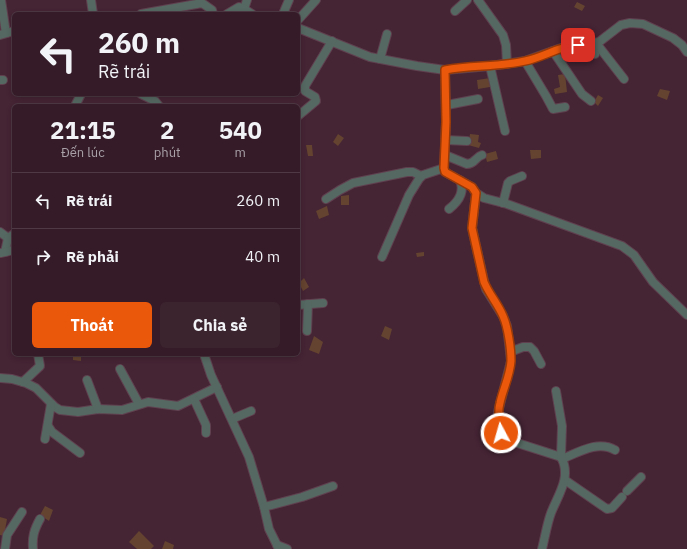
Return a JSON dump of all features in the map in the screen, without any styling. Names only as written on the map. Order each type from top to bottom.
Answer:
[{"type":"street","points":[[0,0],[7,33]]},
{"type":"street","points":[[91,0],[93,12]]},
{"type":"street","points":[[244,9],[248,0]]},
{"type":"street","points":[[284,12],[289,0]]},
{"type":"street","points":[[300,18],[316,0]]},
{"type":"street","points":[[455,11],[467,0]]},
{"type":"street","points":[[478,0],[503,35],[506,45],[507,64]]},
{"type":"street","points":[[152,12],[202,3],[212,12]]},
{"type":"street","points":[[230,12],[239,7],[249,12]]},
{"type":"street","points":[[300,29],[370,57],[445,70],[526,61],[552,50],[567,46],[599,42],[621,25],[630,23],[643,24],[673,38],[682,45],[687,52]]},
{"type":"street","points":[[380,59],[387,34]]},
{"type":"street","points":[[300,114],[316,101],[315,97],[306,91],[305,86],[332,41]]},
{"type":"street","points":[[592,44],[595,54]]},
{"type":"street","points":[[592,44],[624,79]]},
{"type":"street","points":[[552,50],[582,94],[591,101]]},
{"type":"street","points":[[526,61],[553,109],[565,107]]},
{"type":"street","points":[[490,66],[506,130]]},
{"type":"street","points":[[445,70],[445,172],[472,187],[476,193],[484,198],[503,203],[622,246],[634,255],[653,282],[687,315]]},
{"type":"street","points":[[145,96],[158,104]]},
{"type":"street","points":[[446,105],[478,99]]},
{"type":"street","points":[[446,140],[467,141]]},
{"type":"street","points":[[445,155],[467,164],[473,163],[477,156],[482,155]]},
{"type":"street","points":[[382,257],[409,195],[421,176],[444,168]]},
{"type":"street","points":[[326,199],[353,183],[407,172],[413,172],[421,176]]},
{"type":"street","points":[[503,203],[508,183],[522,176]]},
{"type":"street","points":[[449,210],[460,197],[460,180]]},
{"type":"street","points":[[476,193],[472,228],[486,289],[503,316],[507,326],[510,352],[510,366],[498,412],[502,437],[562,458],[585,449],[602,446],[609,447],[614,450]]},
{"type":"street","points":[[0,232],[11,236],[3,253]]},
{"type":"street","points":[[300,305],[323,303]]},
{"type":"street","points":[[307,331],[308,304]]},
{"type":"street","points":[[510,352],[523,347],[530,347],[540,364]]},
{"type":"street","points":[[23,382],[40,366],[38,356]]},
{"type":"street","points":[[205,356],[217,387],[249,456],[269,529],[278,547],[287,549]]},
{"type":"street","points":[[120,370],[139,404]]},
{"type":"street","points":[[0,378],[23,382],[36,388],[60,410],[78,412],[98,409],[122,410],[148,402],[178,406],[217,387]]},
{"type":"street","points":[[87,380],[98,409]]},
{"type":"street","points":[[542,549],[551,513],[565,480],[562,458],[562,426],[556,392]]},
{"type":"street","points":[[194,399],[206,425],[206,433]]},
{"type":"street","points":[[45,439],[52,404]]},
{"type":"street","points":[[232,419],[252,411]]},
{"type":"street","points":[[48,426],[52,432],[80,453]]},
{"type":"street","points":[[565,480],[608,509],[612,508],[641,477]]},
{"type":"street","points":[[264,507],[302,497],[332,486]]},
{"type":"street","points":[[5,549],[7,535],[22,512]]},
{"type":"street","points":[[33,549],[32,536],[40,519]]},
{"type":"building","points":[[577,2],[585,6],[582,11],[574,7]]},
{"type":"building","points":[[565,74],[567,92],[555,94],[554,89],[560,87],[558,75]]},
{"type":"building","points":[[490,78],[490,87],[478,89],[477,80]]},
{"type":"building","points":[[660,89],[670,91],[667,100],[657,96]]},
{"type":"building","points":[[598,95],[603,98],[598,106],[594,102]]},
{"type":"building","points":[[338,134],[344,138],[338,146],[333,142]]},
{"type":"building","points":[[470,134],[479,135],[478,142],[481,143],[479,148],[468,145]]},
{"type":"building","points":[[306,145],[312,145],[313,156],[308,156]]},
{"type":"building","points":[[530,150],[541,150],[541,158],[531,159]]},
{"type":"building","points":[[496,151],[498,159],[487,162],[485,154]]},
{"type":"building","points":[[349,195],[349,205],[341,205],[341,196]]},
{"type":"building","points":[[327,206],[329,215],[319,219],[316,211]]},
{"type":"building","points":[[424,252],[424,256],[417,257],[416,253]]},
{"type":"building","points":[[304,278],[309,287],[303,291],[300,282]]},
{"type":"building","points":[[385,326],[392,329],[389,340],[381,336]]},
{"type":"building","points":[[314,336],[323,342],[319,354],[309,350]]},
{"type":"building","points":[[73,356],[81,356],[81,361],[73,360]]},
{"type":"building","points":[[45,506],[53,510],[49,521],[40,515]]},
{"type":"building","points":[[0,517],[7,519],[4,536],[0,535]]},
{"type":"building","points":[[139,531],[154,546],[151,549],[137,549],[129,542]]},
{"type":"building","points":[[165,541],[174,545],[173,549],[162,549]]},
{"type":"route","points":[[501,433],[498,412],[511,361],[507,326],[503,316],[486,289],[484,282],[472,228],[476,193],[472,187],[445,172],[444,168],[446,122],[445,70],[526,61],[556,49],[578,45]]}]
